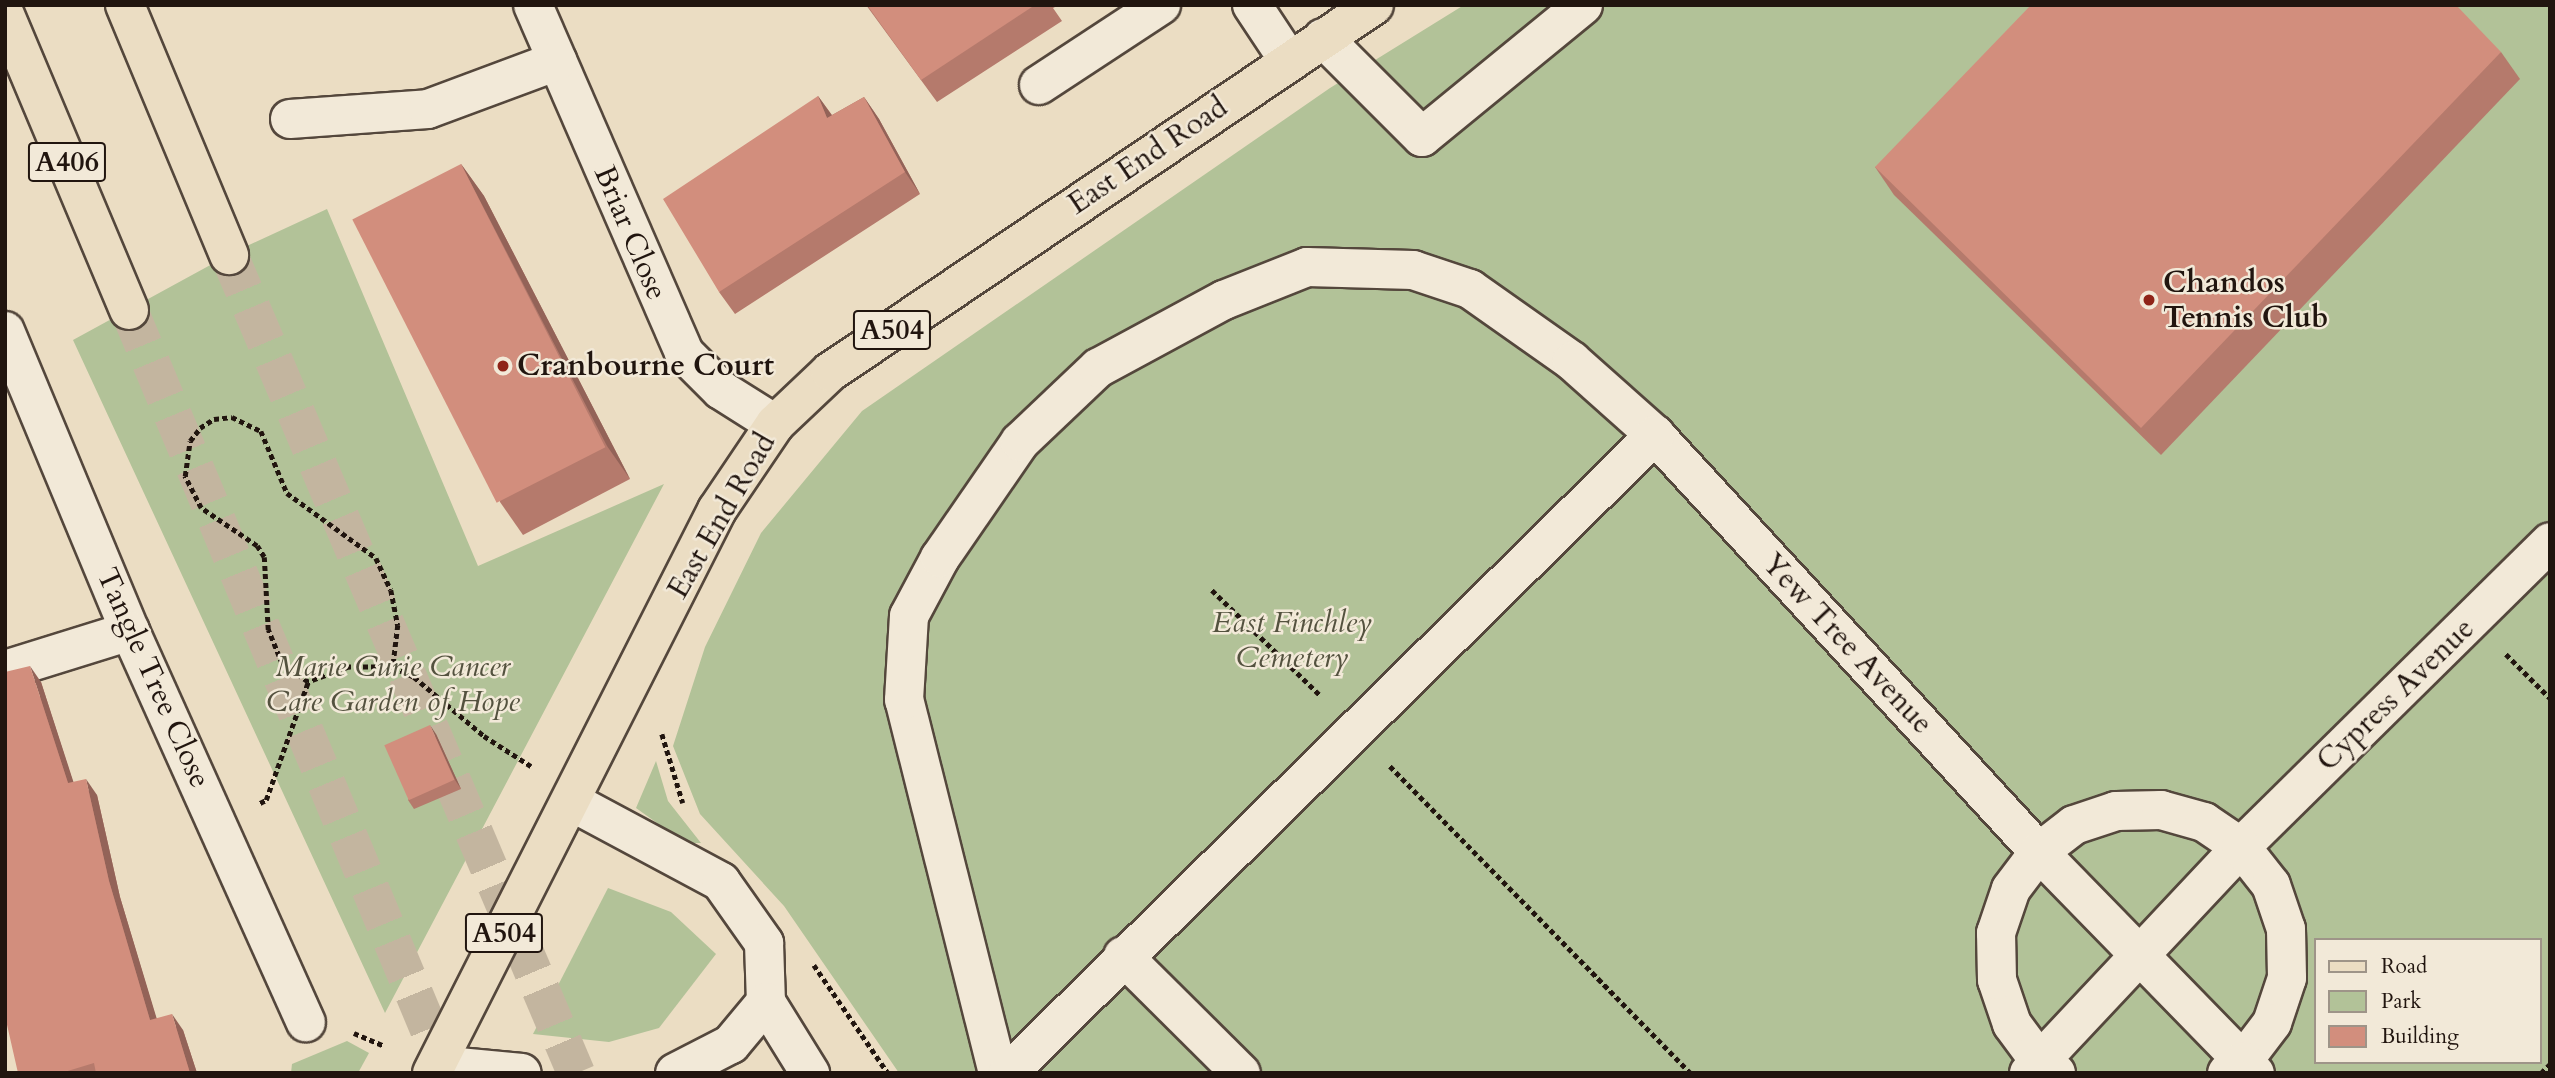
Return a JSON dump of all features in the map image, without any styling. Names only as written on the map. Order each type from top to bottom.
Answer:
[{"type":"main road","points":[[125,5],[229,256]]},
{"type":"main road","name":"East End Road","points":[[434,1069],[572,802],[717,510],[775,424],[831,372],[1374,5]]},
{"type":"main road","name":"A406","points":[[5,15],[129,310]]},
{"type":"street","name":"Briar Close","points":[[533,5],[684,353],[721,390],[775,424]]},
{"type":"street","points":[[1039,85],[1161,5]]},
{"type":"street","points":[[1252,5],[1289,61]]},
{"type":"street","points":[[1323,38],[1422,137],[1583,5]]},
{"type":"street","points":[[290,119],[428,109],[557,61]]},
{"type":"street","name":"Yew Tree Avenue","points":[[999,1073],[904,700],[909,616],[940,558],[1020,442],[1098,368],[1224,300],[1307,267],[1413,270],[1469,289],[1572,361],[1655,435],[2242,1069]]},
{"type":"street","name":"Tangle Tree Close","points":[[5,331],[130,631],[306,1022]]},
{"type":"street","points":[[1008,1073],[1123,956],[1655,435]]},
{"type":"street","name":"Cypress Avenue","points":[[2041,1069],[2139,956],[2241,847],[2550,542]]},
{"type":"street","points":[[5,670],[130,631]]},
{"type":"street","points":[[572,802],[721,882],[764,943],[766,1002],[810,1073]]},
{"type":"street","points":[[2041,1069],[2012,1024],[1997,980],[1996,933],[2011,889],[2039,852],[2074,825],[2116,811],[2161,810],[2204,822],[2241,847],[2271,885],[2286,929],[2287,978],[2272,1023],[2242,1069]]},
{"type":"street","points":[[1123,956],[1241,1073]]},
{"type":"street","points":[[675,1073],[732,1044],[766,1002]]},
{"type":"street","points":[[434,1069],[522,1073]]},
{"type":"path","points":[[308,682],[289,671],[272,645],[264,557],[257,546],[201,508],[186,476],[190,441],[214,419],[232,417],[261,431],[288,494],[376,558],[391,590],[398,625],[393,667]]},
{"type":"path","points":[[1212,590],[1355,730],[1690,1073]]},
{"type":"path","points":[[2473,620],[2550,698]]},
{"type":"path","points":[[308,682],[349,667],[393,667],[414,677],[484,736],[531,766]]},
{"type":"path","points":[[217,822],[266,800],[308,682]]},
{"type":"path","points":[[2541,1073],[2550,1064]]},
{"type":"green space","name":"East Finchley Cemetery","points":[[1464,5],[2550,5],[2550,1073],[899,1073],[784,906],[700,814],[673,746],[705,647],[761,533],[862,411],[1330,88]]},
{"type":"green space","name":"Marie Curie Cancer Care Garden of Hope","points":[[327,209],[478,566],[664,484],[385,1013],[73,340],[236,251]]},
{"type":"green space","points":[[656,761],[668,801],[701,843],[685,843],[636,808]]},
{"type":"green space","points":[[608,888],[671,912],[716,954],[659,1028],[609,1042],[533,1034]]},
{"type":"green space","points":[[347,1041],[369,1053],[358,1073],[291,1073],[292,1064]]},
{"type":"building","points":[[867,5],[1035,5],[921,80]]},
{"type":"building","points":[[2031,5],[2456,5],[2501,52],[2141,428],[1875,167]]},
{"type":"building","points":[[818,96],[827,118],[864,97],[905,172],[719,292],[663,199]]},
{"type":"building","name":"Cranbourne Court","points":[[461,164],[605,447],[497,503],[352,219]]},
{"type":"building","points":[[30,666],[68,783],[86,779],[109,881],[150,1020],[172,1014],[190,1073],[96,1073],[94,1063],[61,1073],[18,1073],[5,1016],[5,672]]},
{"type":"building","points":[[430,725],[454,780],[409,800],[384,745]]},
{"type":"tunnel","points":[[229,255],[576,1073]]},
{"type":"tunnel","points":[[129,310],[447,1073]]},
{"type":"place","name":"Chandos Tennis Club","points":[[2149,300]]},
{"type":"place","name":"Cranbourne Court","points":[[503,366]]}]
